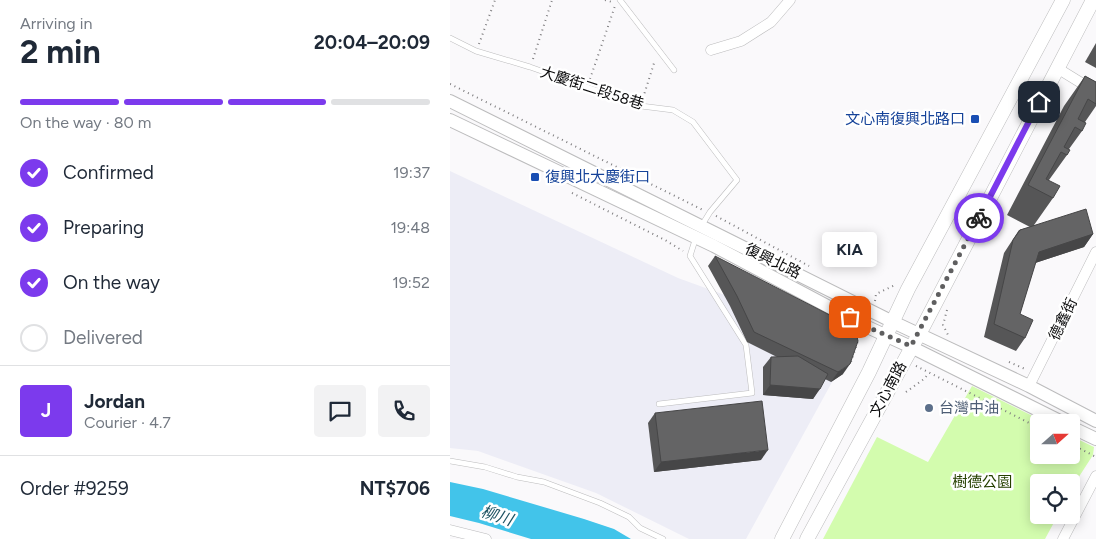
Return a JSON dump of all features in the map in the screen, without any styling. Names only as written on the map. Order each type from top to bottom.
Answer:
[{"type":"main road","name":"文心南路","points":[[782,539],[908,290],[1062,0]]},
{"type":"main road","name":"文心南路","points":[[807,539],[1093,0]]},
{"type":"street","points":[[711,50],[741,41],[771,22],[790,0]]},
{"type":"street","points":[[1057,68],[1096,92]]},
{"type":"street","name":"復興北路","points":[[450,101],[893,322],[1096,420]]},
{"type":"street","name":"復興北路","points":[[450,120],[696,238],[863,325],[911,346],[1046,414]]},
{"type":"street","name":"德鑫街","points":[[1029,386],[1096,252]]},
{"type":"street","points":[[1080,431],[1096,439]]},
{"type":"street","points":[[1063,539],[1096,476]]},
{"type":"street","points":[[450,530],[486,539]]},
{"type":"lane","points":[[618,2],[674,70]]},
{"type":"lane","name":"大慶街二段58巷","points":[[450,38],[476,51],[588,86],[641,106],[673,110],[693,122],[737,180],[710,212]]},
{"type":"lane","points":[[658,404],[752,393],[746,345],[690,256],[696,238],[710,212]]},
{"type":"lane","points":[[450,461],[484,466],[517,477],[544,482],[600,503],[629,517],[640,528],[663,539]]},
{"type":"path","points":[[476,51],[494,0]]},
{"type":"path","points":[[530,67],[552,0]]},
{"type":"path","points":[[588,86],[618,2]]},
{"type":"path","points":[[641,106],[658,50]]},
{"type":"path","points":[[450,84],[694,207],[710,212],[809,265]]},
{"type":"path","points":[[570,192],[665,240],[690,256]]},
{"type":"path","points":[[875,301],[876,294],[897,284]]},
{"type":"path","points":[[947,310],[943,325],[948,335]]},
{"type":"path","points":[[851,362],[859,344],[857,336]]},
{"type":"path","points":[[906,392],[924,380],[929,372],[1030,423]]},
{"type":"path","points":[[1080,449],[1096,457]]},
{"type":"shaded area","points":[[450,171],[678,278],[854,342],[746,539],[689,539],[596,493],[478,451],[450,448]]},
{"type":"green space","name":"樹德公園","points":[[972,386],[1030,415],[1030,464],[1080,464],[1080,440],[1094,447],[1093,455],[1080,475],[1030,474],[1030,524],[1053,524],[1045,539],[823,539],[877,437],[928,462]]},
{"type":"water","name":"柳川","points":[[450,482],[483,489],[584,519],[614,529],[631,539],[531,539],[450,516]]},
{"type":"building","points":[[1085,76],[1096,82],[1096,104],[1088,99],[1078,119],[1086,123],[1082,131],[1075,127],[1064,147],[1070,150],[1067,155],[1061,152],[1046,179],[1060,186],[1053,198],[1028,185]]},
{"type":"building","points":[[1086,209],[1093,234],[1039,252],[1020,314],[1033,320],[1025,338],[994,324],[1013,240],[1020,230]]},
{"type":"building","points":[[715,256],[855,328],[858,341],[850,364],[838,372],[754,332]]},
{"type":"building","points":[[798,356],[828,374],[820,389],[770,385],[771,357]]},
{"type":"building","points":[[762,401],[768,450],[661,462],[655,413]]},
{"type":"way so far","points":[[850,317],[863,325],[911,346],[979,218]]},
{"type":"place","name":"文心南復興北路口","points":[[975,119]]},
{"type":"place","name":"復興北大慶街口","points":[[535,177]]},
{"type":"place","name":"KIA","points":[[850,317]]},
{"type":"place","name":"台灣中油","points":[[929,408]]},
{"type":"route","points":[[979,218],[1039,102]]}]
